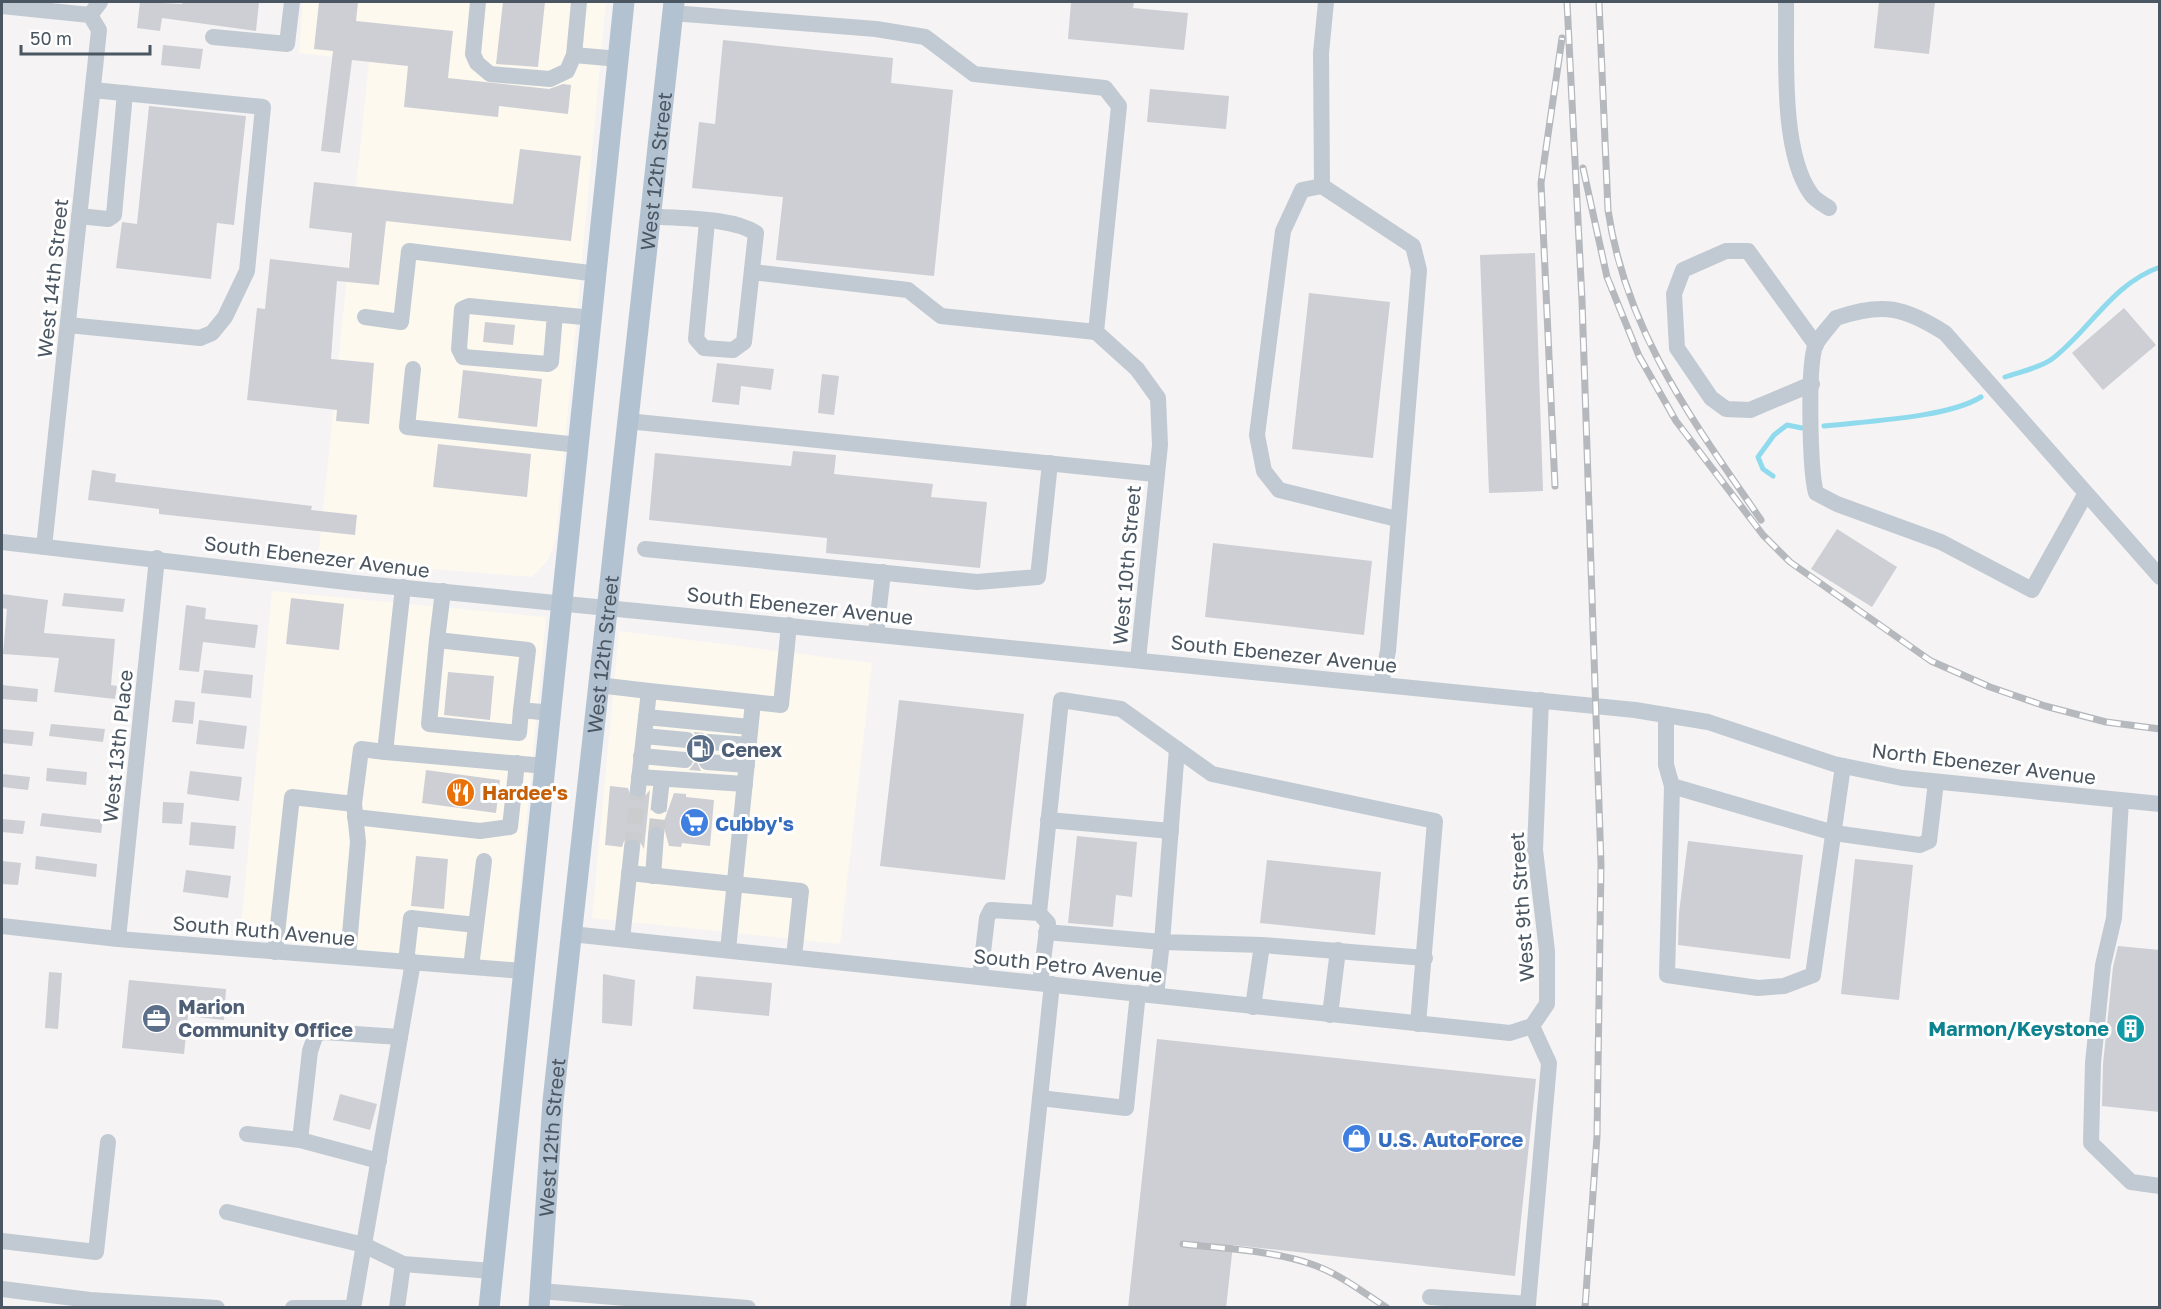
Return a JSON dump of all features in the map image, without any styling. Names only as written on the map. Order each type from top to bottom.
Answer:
[{"type":"main road","points":[[489,1308],[598,274],[624,2]]},
{"type":"main road","name":"West 12th Street","points":[[539,1300],[552,1101],[673,7]]},
{"type":"street","points":[[2,6],[90,15],[100,2]]},
{"type":"street","points":[[213,37],[287,44],[292,2]]},
{"type":"street","points":[[478,2],[473,54],[477,63],[490,74],[550,79],[567,71],[574,56],[579,2]]},
{"type":"street","points":[[1322,186],[1321,53],[1326,2]]},
{"type":"street","points":[[1786,2],[1788,102],[1793,154],[1812,196],[1829,208]]},
{"type":"street","points":[[673,7],[876,29],[925,37],[974,74],[1105,88],[1119,106],[1096,332],[941,316],[908,290],[752,272]]},
{"type":"street","name":"West 14th Street","points":[[44,547],[99,30],[90,15]]},
{"type":"street","points":[[574,56],[619,59]]},
{"type":"street","points":[[68,325],[200,338],[213,333],[225,316],[247,271],[263,107],[93,90]]},
{"type":"street","points":[[79,216],[108,219],[114,215],[125,93]]},
{"type":"street","points":[[1382,684],[1388,651],[1396,519],[1419,270],[1413,246],[1322,186],[1302,190],[1283,231],[1257,435],[1264,471],[1280,490],[1396,519]]},
{"type":"street","points":[[649,216],[744,225],[756,233],[744,342],[733,350],[704,348],[696,339],[707,222]]},
{"type":"street","points":[[365,317],[401,322],[409,251],[598,274]]},
{"type":"street","points":[[1812,384],[1750,410],[1726,409],[1711,398],[1677,348],[1674,294],[1683,270],[1726,251],[1748,251],[1816,345]]},
{"type":"street","points":[[555,314],[551,362],[548,364],[463,357],[459,349],[462,309],[469,306],[555,314],[593,318]]},
{"type":"street","points":[[2086,493],[2032,590],[1941,542],[1837,504],[1816,493],[1811,476],[1812,384],[1816,345],[1836,318],[1856,311],[1880,307],[1902,310],[1916,315],[1945,333],[2086,493],[2160,577]]},
{"type":"street","name":"West 10th Street","points":[[1096,332],[1137,369],[1158,398],[1160,445],[1155,474],[1138,660]]},
{"type":"street","points":[[413,369],[407,427],[579,445]]},
{"type":"street","points":[[627,421],[1155,474]]},
{"type":"street","points":[[645,549],[977,582],[1038,577],[1050,463]]},
{"type":"street","name":"South Ebenezer Avenue","points":[[2,542],[403,587],[1596,705]]},
{"type":"street","name":"West 13th Place","points":[[118,939],[157,558]]},
{"type":"street","points":[[876,634],[883,572]]},
{"type":"street","points":[[385,752],[403,587]]},
{"type":"street","points":[[437,640],[528,650],[519,733],[429,724],[437,640],[443,591]]},
{"type":"street","points":[[598,686],[781,705],[789,625]]},
{"type":"street","points":[[649,691],[639,783],[662,779],[745,784]]},
{"type":"street","points":[[1039,913],[1061,700],[1121,709],[1212,774],[1435,821],[1418,1023]]},
{"type":"street","name":"West 9th Street","points":[[1532,1026],[1547,1004],[1547,951],[1535,850],[1541,700]]},
{"type":"street","points":[[728,950],[753,702]]},
{"type":"street","name":"North Ebenezer Avenue","points":[[1596,705],[1708,723],[1843,766],[1902,778],[2160,804]]},
{"type":"street","points":[[521,710],[551,713]]},
{"type":"street","points":[[1666,715],[1666,765],[1672,786],[1667,975],[1758,988],[1784,986],[1814,975],[1843,766]]},
{"type":"street","points":[[646,717],[750,727]]},
{"type":"street","points":[[644,736],[687,740]]},
{"type":"street","points":[[709,742],[749,746]]},
{"type":"street","points":[[348,957],[358,842],[355,811],[361,749],[545,766]]},
{"type":"street","points":[[1156,995],[1177,749]]},
{"type":"street","points":[[641,756],[685,760]]},
{"type":"street","points":[[707,762],[747,765]]},
{"type":"street","points":[[510,827],[517,764]]},
{"type":"street","points":[[659,806],[662,779]]},
{"type":"street","points":[[1672,786],[1834,833],[1920,844],[1929,842],[1936,782]]},
{"type":"street","points":[[275,951],[292,797],[355,811],[480,831],[510,827],[538,830]]},
{"type":"street","points":[[2121,801],[2114,918],[2103,965],[2093,1063],[2091,1143],[2131,1182],[2160,1186]]},
{"type":"street","points":[[1048,820],[1170,831]]},
{"type":"street","points":[[652,876],[656,835]]},
{"type":"street","points":[[622,939],[632,848]]},
{"type":"street","points":[[471,967],[484,861]]},
{"type":"street","points":[[629,873],[801,891],[794,957]]},
{"type":"street","points":[[980,977],[987,918],[991,910],[1039,913],[1048,923],[1040,1098],[1018,1308]]},
{"type":"street","points":[[293,1308],[353,1308],[400,1036],[410,962],[411,918],[476,926]]},
{"type":"street","name":"South Ruth Avenue","points":[[2,926],[118,939],[523,971]]},
{"type":"street","points":[[1046,932],[1162,942],[1262,945],[1425,958]]},
{"type":"street","name":"South Petro Avenue","points":[[571,934],[1510,1033],[1532,1026]]},
{"type":"street","points":[[1253,1007],[1262,945]]},
{"type":"street","points":[[1330,1015],[1338,950]]},
{"type":"street","points":[[1040,1098],[1126,1108],[1138,993]]},
{"type":"street","points":[[1430,1297],[1528,1304],[1549,1063],[1532,1026]]},
{"type":"street","points":[[300,1140],[309,1051],[316,1034],[400,1036]]},
{"type":"street","points":[[248,1134],[300,1140],[379,1161]]},
{"type":"street","points":[[2,1241],[96,1252],[108,1142]]},
{"type":"street","points":[[227,1212],[364,1245],[403,1264],[492,1271]]},
{"type":"street","points":[[397,1308],[403,1264]]},
{"type":"street","points":[[2,1289],[90,1304],[217,1308]]},
{"type":"street","points":[[539,1300],[748,1308]]},
{"type":"shaded area","points":[[303,2],[606,2],[556,539],[548,560],[532,577],[318,560],[369,61],[299,53]]},
{"type":"shaded area","points":[[272,591],[546,617],[513,964],[240,938]]},
{"type":"shaded area","points":[[619,631],[872,663],[840,944],[592,918]]},
{"type":"building","points":[[140,2],[182,4],[183,2],[259,2],[256,31],[162,18],[160,31],[137,28]]},
{"type":"building","points":[[319,2],[358,2],[356,21],[453,31],[448,78],[549,89],[563,84],[571,85],[568,114],[499,106],[498,117],[404,107],[408,66],[352,60],[340,153],[321,151],[333,51],[314,49]]},
{"type":"building","points":[[503,2],[545,2],[538,67],[496,64]]},
{"type":"building","points":[[1071,2],[1134,2],[1133,8],[1188,13],[1184,50],[1068,39]]},
{"type":"building","points":[[1879,2],[1935,2],[1929,54],[1874,48]]},
{"type":"building","points":[[723,40],[893,58],[891,83],[953,90],[934,276],[776,260],[783,197],[692,188],[699,122],[715,124]]},
{"type":"building","points":[[163,45],[203,49],[200,69],[161,65]]},
{"type":"building","points":[[1150,89],[1229,96],[1226,129],[1147,122]]},
{"type":"building","points":[[149,106],[246,116],[234,225],[217,223],[211,279],[116,268],[122,222],[137,224]]},
{"type":"building","points":[[520,149],[581,156],[571,241],[386,221],[379,285],[337,281],[331,359],[374,363],[369,424],[336,421],[337,410],[247,400],[257,308],[265,309],[270,259],[349,268],[352,233],[309,228],[314,182],[513,204]]},
{"type":"building","points":[[1535,253],[1543,491],[1489,493],[1480,255]]},
{"type":"building","points":[[1309,293],[1390,302],[1373,458],[1292,449]]},
{"type":"building","points":[[2124,308],[2156,345],[2103,390],[2072,353]]},
{"type":"building","points":[[485,322],[515,325],[513,345],[483,342]]},
{"type":"building","points":[[717,363],[774,369],[771,390],[741,386],[739,405],[712,402]]},
{"type":"building","points":[[463,370],[542,379],[537,427],[458,418]]},
{"type":"building","points":[[822,374],[839,376],[834,415],[818,413]]},
{"type":"building","points":[[438,444],[531,454],[527,497],[433,487]]},
{"type":"building","points":[[793,451],[836,455],[834,474],[933,484],[931,497],[987,502],[980,568],[826,553],[827,538],[649,520],[655,453],[791,466]]},
{"type":"building","points":[[92,470],[116,474],[115,482],[312,506],[311,510],[357,515],[355,535],[159,514],[159,509],[88,500]]},
{"type":"building","points":[[1837,529],[1897,567],[1872,607],[1811,569]]},
{"type":"building","points":[[1213,543],[1372,561],[1364,635],[1205,617]]},
{"type":"building","points":[[64,593],[125,599],[123,612],[62,606]]},
{"type":"building","points":[[2,594],[48,600],[44,633],[115,639],[111,685],[117,686],[115,699],[54,692],[59,658],[3,654],[7,609],[2,608]]},
{"type":"building","points":[[291,598],[344,604],[339,650],[286,644]]},
{"type":"building","points":[[186,605],[206,608],[205,619],[258,625],[255,648],[203,642],[199,672],[179,670]]},
{"type":"building","points":[[204,670],[253,675],[251,698],[201,693]]},
{"type":"building","points":[[448,672],[494,676],[490,720],[444,715]]},
{"type":"building","points":[[2,685],[38,689],[37,702],[2,699]]},
{"type":"building","points":[[175,700],[195,702],[193,724],[172,722]]},
{"type":"building","points":[[899,700],[1024,714],[1005,880],[880,866]]},
{"type":"building","points":[[199,720],[247,726],[244,749],[196,744]]},
{"type":"building","points":[[51,724],[105,729],[103,742],[49,736]]},
{"type":"building","points":[[2,729],[34,732],[32,746],[2,743]]},
{"type":"building","points":[[694,732],[704,733],[699,742],[700,747],[706,752],[699,756],[697,762],[701,771],[689,770],[695,762],[694,755],[688,750],[695,747],[697,742]]},
{"type":"building","points":[[47,768],[87,772],[86,785],[46,781]]},
{"type":"building","name":"Hardee's","points":[[426,770],[500,780],[496,813],[422,803]]},
{"type":"building","points":[[190,771],[242,777],[239,801],[187,794]]},
{"type":"building","points":[[2,774],[30,777],[28,790],[2,787]]},
{"type":"building","points":[[610,786],[628,788],[631,797],[637,799],[643,798],[650,790],[644,849],[639,840],[633,838],[624,841],[622,847],[605,845]]},
{"type":"building","points":[[674,793],[686,794],[686,797],[714,800],[710,846],[682,843],[681,847],[669,846],[663,824]]},
{"type":"building","points":[[163,802],[184,803],[182,824],[162,823]]},
{"type":"building","points":[[42,813],[103,820],[101,833],[40,826]]},
{"type":"building","points":[[2,819],[25,821],[23,834],[2,832]]},
{"type":"building","points":[[191,822],[236,826],[234,849],[189,845]]},
{"type":"building","points":[[1077,836],[1137,842],[1132,897],[1116,895],[1113,927],[1068,923]]},
{"type":"building","points":[[1688,841],[1803,855],[1790,959],[1678,945],[1679,913]]},
{"type":"building","points":[[36,856],[97,864],[96,877],[35,869]]},
{"type":"building","points":[[416,856],[448,859],[444,909],[411,906]]},
{"type":"building","points":[[1855,859],[1913,865],[1899,1000],[1841,994]]},
{"type":"building","points":[[1267,860],[1381,872],[1375,935],[1260,923]]},
{"type":"building","points":[[2,861],[21,863],[18,885],[2,884]]},
{"type":"building","points":[[186,870],[231,876],[228,898],[183,892]]},
{"type":"building","name":"Marmon/Keystone","points":[[2118,946],[2160,950],[2160,1112],[2102,1106],[2103,1064],[2113,967]]},
{"type":"building","points":[[49,972],[62,973],[58,1029],[45,1028]]},
{"type":"building","points":[[603,974],[635,980],[632,1026],[602,1023]]},
{"type":"building","points":[[696,976],[772,983],[769,1016],[693,1009]]},
{"type":"building","name":"Marion Community Office","points":[[129,980],[226,989],[224,1020],[188,1016],[184,1054],[122,1048]]},
{"type":"building","points":[[1157,1039],[1536,1079],[1515,1276],[1233,1245],[1226,1308],[1128,1308]]},
{"type":"building","points":[[340,1094],[377,1104],[370,1130],[333,1120]]},
{"type":"waterway","points":[[2005,377],[2052,359],[2128,284],[2160,267]]},
{"type":"waterway","points":[[1824,426],[1928,414],[1948,410],[1981,397]]},
{"type":"waterway","points":[[1773,476],[1763,469],[1758,457],[1774,435],[1787,425],[1802,428]]},
{"type":"tunnel","points":[[632,848],[638,789]]},
{"type":"tunnel","points":[[656,835],[659,806]]},
{"type":"railway","points":[[1567,2],[1582,300],[1601,864],[1597,1136],[1585,1308]]},
{"type":"railway","points":[[1599,2],[1608,210],[1617,254],[1630,296],[1646,336],[1687,411],[1761,520]]},
{"type":"railway","points":[[1555,486],[1541,183],[1562,38]]},
{"type":"railway","points":[[1583,168],[1607,277],[1639,356],[1676,421],[1763,535],[1790,562],[1931,661],[1990,687],[2045,706],[2106,722],[2160,729]]},
{"type":"railway","points":[[1183,1244],[1264,1253],[1311,1264],[1341,1278],[1387,1308]]},
{"type":"place","name":"Cenex","points":[[700,749]]},
{"type":"place","name":"Hardee's","points":[[461,792]]},
{"type":"place","name":"Cubby's","points":[[694,823]]},
{"type":"place","name":"Marion Community Office","points":[[157,1018]]},
{"type":"place","name":"Marmon/Keystone","points":[[2130,1028]]},
{"type":"place","name":"U.S. AutoForce","points":[[1357,1139]]}]
